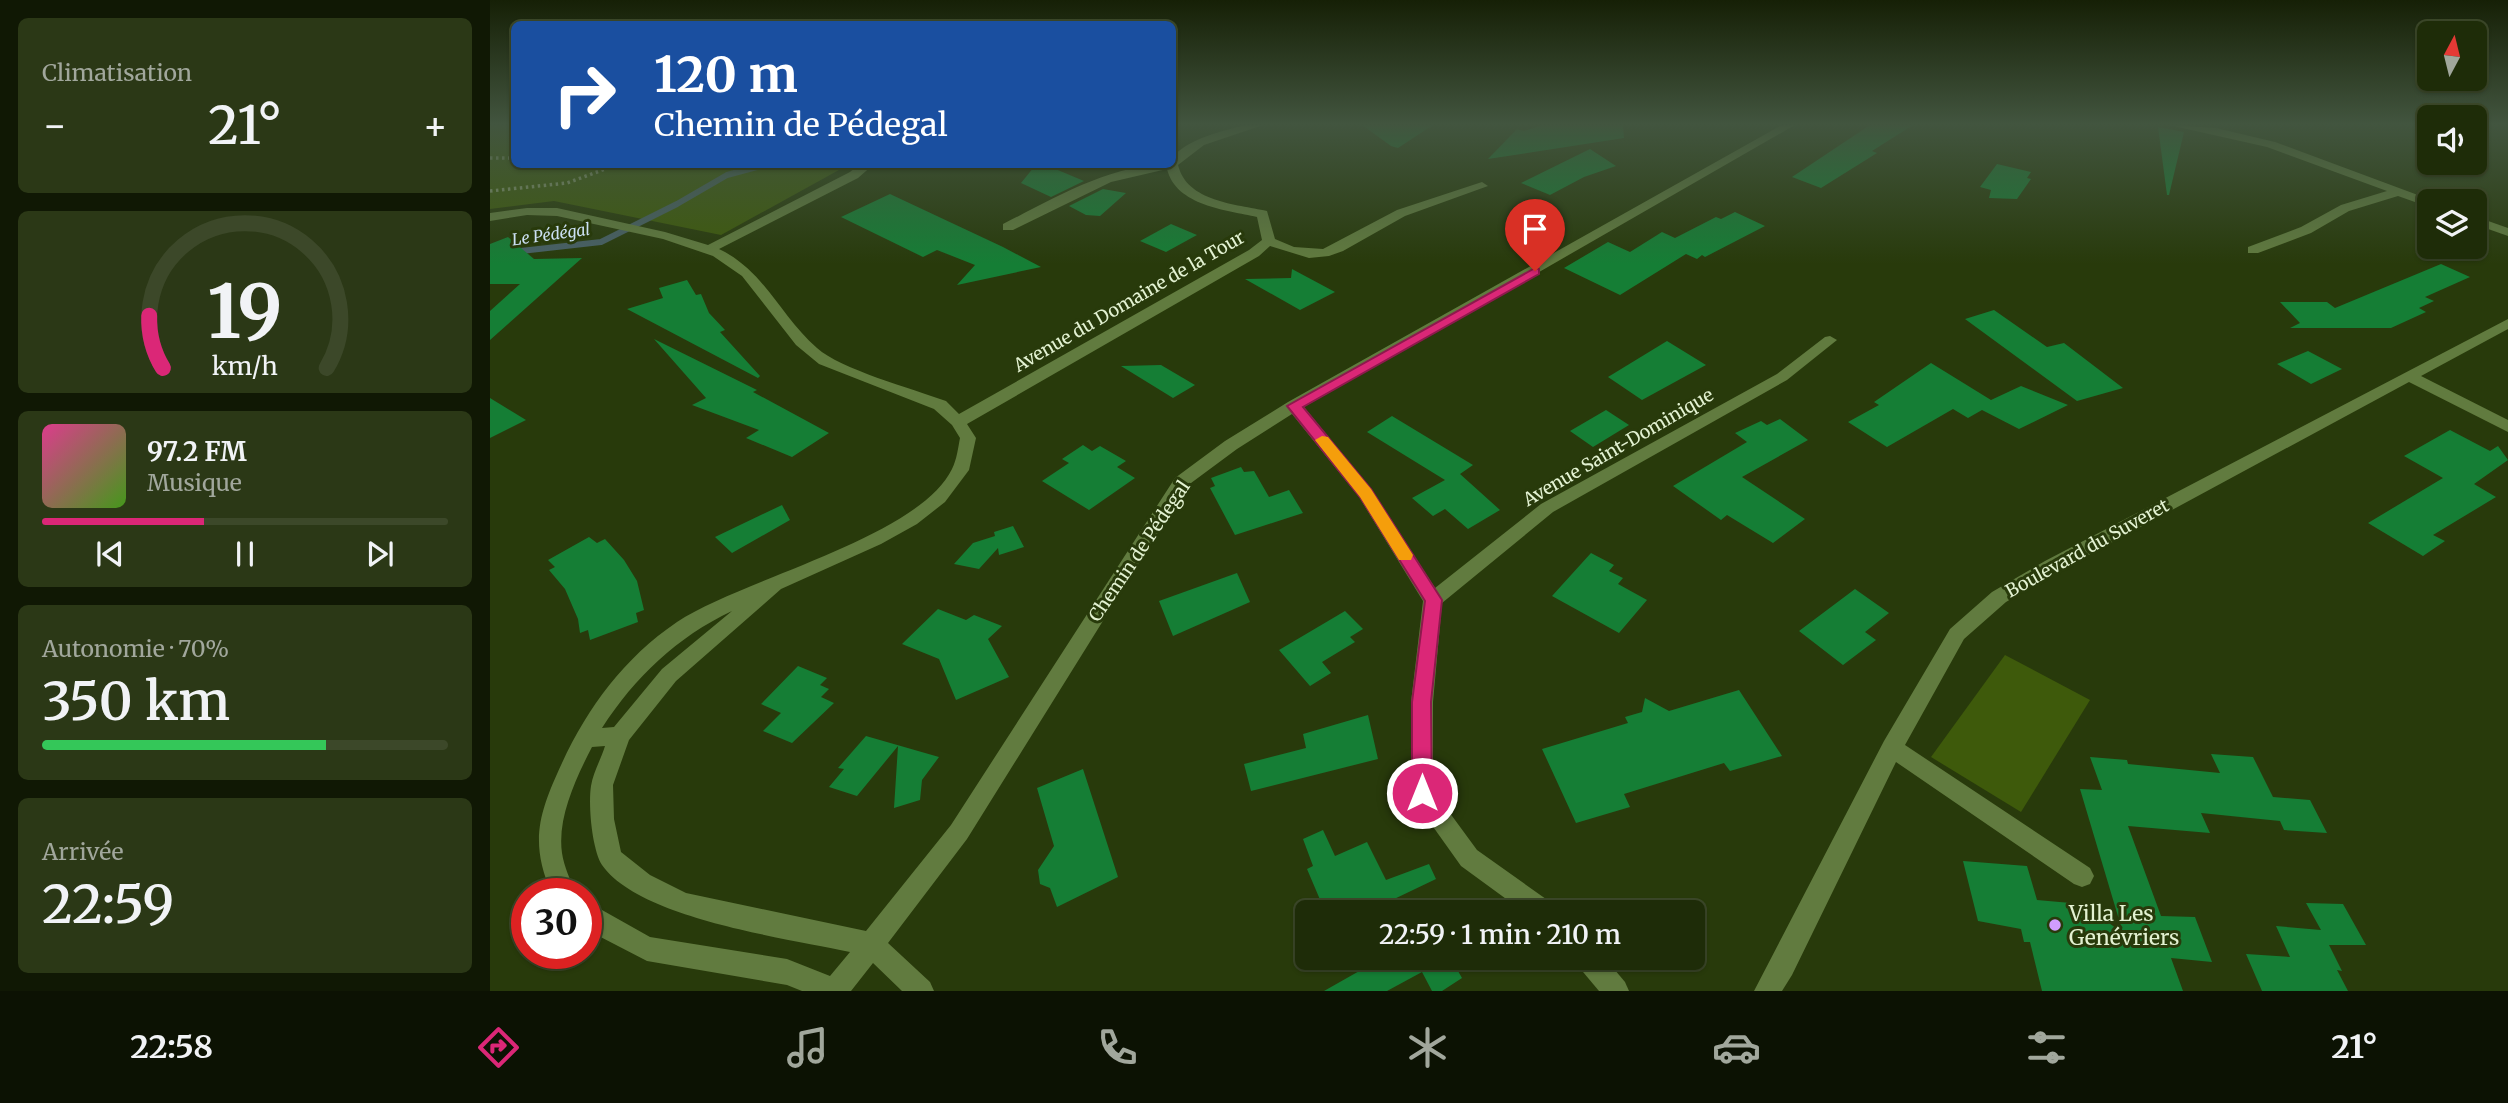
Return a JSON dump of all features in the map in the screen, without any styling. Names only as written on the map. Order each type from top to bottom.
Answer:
[{"type":"street","points":[[708,250],[859,171]]},
{"type":"street","points":[[1008,227],[1109,177],[1127,171]]},
{"type":"street","name":"Avenue du Domaine de la Tour","points":[[958,422],[1254,253],[1269,241],[1263,214],[1187,193],[1173,177],[1173,171]]},
{"type":"street","name":"Chemin de Pédegal","points":[[835,991],[959,832],[1181,482],[1231,445],[1294,406],[1708,171]]},
{"type":"street","points":[[2343,171],[2417,199]]},
{"type":"street","points":[[1269,241],[1297,254],[1325,254],[1398,214],[1445,196],[1482,186]]},
{"type":"street","points":[[2253,250],[2306,230],[2345,208],[2398,192]]},
{"type":"street","points":[[490,216],[537,211],[562,213],[670,238],[708,250],[744,270],[765,291],[800,342],[810,352],[824,361],[940,405],[958,422],[968,438],[965,456],[957,476],[944,491],[915,515],[880,538],[736,599],[685,627],[637,668],[583,739],[556,802],[549,854],[558,878]]},
{"type":"street","points":[[2487,225],[2508,232]]},
{"type":"street","name":"Boulevard du Suveret","points":[[1767,991],[1783,966],[1892,748],[1957,634],[1999,597],[2074,554],[2508,323]]},
{"type":"street","name":"Avenue Saint-Dominique","points":[[1433,600],[1547,509],[1782,377],[1830,340]]},
{"type":"street","points":[[2407,375],[2508,427]]},
{"type":"street","points":[[1294,406],[1365,493],[1433,600],[1422,702],[1422,793],[1469,858],[1527,900]]},
{"type":"street","points":[[782,580],[669,675],[620,736],[602,785],[602,819],[611,858],[641,884],[683,904],[871,944],[921,991]]},
{"type":"street","points":[[583,739],[620,736]]},
{"type":"street","points":[[1892,748],[2082,876]]},
{"type":"street","points":[[602,925],[647,949],[787,972],[835,991]]},
{"type":"street","points":[[1598,970],[1616,991]]},
{"type":"path","points":[[490,191],[567,183],[599,171]]},
{"type":"green space","points":[[490,171],[837,171],[721,235],[554,201],[490,209]]},
{"type":"green space","points":[[2005,655],[2090,700],[2021,812],[1931,757]]},
{"type":"building","points":[[1031,171],[1061,171],[1084,181],[1051,197],[1021,183]]},
{"type":"building","points":[[1545,171],[1601,171],[1550,195],[1521,183]]},
{"type":"building","points":[[1801,171],[1848,171],[1821,188],[1792,177]]},
{"type":"building","points":[[1992,171],[2031,172],[2027,178],[2031,179],[2017,199],[1989,198],[1991,190],[1980,187]]},
{"type":"building","points":[[2164,171],[2175,171],[2169,195]]},
{"type":"building","points":[[1103,189],[1126,193],[1100,216],[1086,215],[1069,206]]},
{"type":"building","points":[[890,194],[1041,267],[957,285],[975,265],[937,250],[923,257],[841,217]]},
{"type":"building","points":[[1735,212],[1765,226],[1705,257],[1702,255],[1697,259],[1686,254],[1620,295],[1564,268],[1608,242],[1630,252],[1662,232],[1675,238],[1716,217],[1721,219]]},
{"type":"building","points":[[1171,224],[1197,235],[1166,252],[1140,241]]},
{"type":"building","points":[[508,237],[534,259],[582,258],[490,340],[490,311],[520,284],[490,284],[490,244]]},
{"type":"building","points":[[2441,264],[2470,277],[2425,297],[2434,301],[2419,308],[2426,312],[2391,328],[2290,328],[2300,323],[2280,302],[2327,302],[2335,308]]},
{"type":"building","points":[[1292,269],[1335,292],[1300,310],[1245,279],[1291,278]]},
{"type":"building","points":[[687,280],[696,295],[701,294],[709,313],[725,330],[720,332],[760,376],[758,378],[627,309],[663,298],[659,288]]},
{"type":"building","points":[[1994,310],[2047,347],[2064,343],[2123,388],[2077,401],[1965,319]]},
{"type":"building","points":[[654,339],[757,390],[753,392],[829,433],[792,457],[746,438],[759,430],[692,405],[706,398]]},
{"type":"building","points":[[1667,341],[1706,365],[1642,400],[1608,377]]},
{"type":"building","points":[[2308,351],[2342,369],[2311,384],[2277,364]]},
{"type":"building","points":[[1931,363],[1991,400],[2021,386],[2068,405],[2019,429],[1982,410],[1968,418],[1953,409],[1887,447],[1848,422],[1879,405],[1874,402]]},
{"type":"building","points":[[1161,365],[1195,385],[1173,398],[1121,366]]},
{"type":"building","points":[[490,398],[526,420],[490,438]]},
{"type":"building","points":[[1606,410],[1629,425],[1593,447],[1570,431]]},
{"type":"building","points":[[1392,416],[1473,465],[1460,474],[1500,510],[1468,529],[1445,509],[1433,516],[1412,498],[1445,480],[1367,432]]},
{"type":"building","points":[[1780,419],[1808,440],[1742,477],[1805,519],[1773,543],[1727,515],[1721,520],[1673,486],[1747,442],[1735,433],[1761,421],[1767,425]]},
{"type":"building","points":[[2450,430],[2490,451],[2498,446],[2508,460],[2474,484],[2496,497],[2433,535],[2445,541],[2423,556],[2368,523],[2443,478],[2404,456]]},
{"type":"building","points":[[1083,445],[1092,451],[1100,446],[1126,461],[1117,467],[1135,478],[1089,510],[1042,481],[1069,463],[1062,459]]},
{"type":"building","points":[[1241,467],[1244,472],[1254,471],[1269,497],[1289,490],[1303,513],[1235,535],[1210,488],[1215,486],[1211,478]]},
{"type":"building","points":[[782,505],[790,520],[732,553],[715,537]]},
{"type":"building","points":[[1013,526],[1024,547],[999,555],[998,548],[979,569],[954,564],[973,543],[995,536],[994,532]]},
{"type":"building","points":[[589,537],[597,543],[605,539],[624,560],[637,581],[644,610],[636,613],[638,622],[590,640],[588,630],[580,633],[578,619],[565,589],[549,570],[555,567],[548,560]]},
{"type":"building","points":[[1591,553],[1614,565],[1609,571],[1623,578],[1618,584],[1647,600],[1619,633],[1552,596]]},
{"type":"building","points":[[1237,573],[1250,602],[1173,636],[1159,601]]},
{"type":"building","points":[[1855,589],[1889,613],[1865,632],[1876,640],[1843,665],[1799,631]]},
{"type":"building","points":[[938,609],[966,620],[974,615],[1002,626],[988,639],[1009,677],[956,700],[939,659],[902,644]]},
{"type":"building","points":[[1345,611],[1363,629],[1350,637],[1355,642],[1322,662],[1331,673],[1310,686],[1279,650]]},
{"type":"building","points":[[798,666],[827,678],[820,685],[829,689],[821,697],[834,703],[792,743],[763,731],[781,713],[761,704]]},
{"type":"building","points":[[1739,690],[1782,756],[1730,771],[1724,763],[1624,794],[1630,807],[1576,823],[1542,749],[1628,723],[1625,717],[1642,712],[1645,698],[1669,711]]},
{"type":"building","points":[[1368,715],[1378,759],[1251,791],[1244,764],[1306,748],[1303,734]]},
{"type":"building","points":[[866,736],[939,757],[922,780],[920,800],[894,808],[898,746],[857,796],[829,787],[844,769],[838,768]]},
{"type":"building","points":[[2211,754],[2253,757],[2273,797],[2310,800],[2327,833],[2284,830],[2280,821],[2201,813],[2210,833],[2128,826],[2161,916],[2195,917],[2212,962],[2171,958],[2183,991],[2042,991],[2030,942],[2024,942],[2021,929],[1978,921],[1963,861],[2027,866],[2037,900],[2082,904],[2123,933],[2080,789],[2102,790],[2090,757],[2127,760],[2128,764],[2220,773]]},
{"type":"building","points":[[1083,769],[1118,877],[1057,907],[1050,888],[1040,884],[1038,870],[1054,846],[1037,788]]},
{"type":"building","points":[[1323,830],[1335,856],[1367,842],[1386,880],[1429,864],[1436,879],[1392,900],[1320,900],[1307,869],[1313,866],[1303,839]]},
{"type":"building","points":[[2306,903],[2343,904],[2366,945],[2329,945],[2342,971],[2337,970],[2348,991],[2262,991],[2246,954],[2290,957],[2276,926],[2321,930]]},
{"type":"building","points":[[1361,970],[1457,970],[1462,978],[1442,991],[1432,991],[1422,972],[1387,991],[1324,991]]},
{"type":"waterway","name":"Le Pédégal","points":[[512,252],[601,242],[677,204],[727,175],[741,171]]},
{"type":"slow traffic","points":[[1322,440],[1365,493],[1405,555]]},
{"type":"place","name":"Villa Les Genévriers","points":[[2055,925]]},
{"type":"route","points":[[1422,793],[1422,702],[1433,600],[1365,493],[1294,406],[1535,271]]}]
